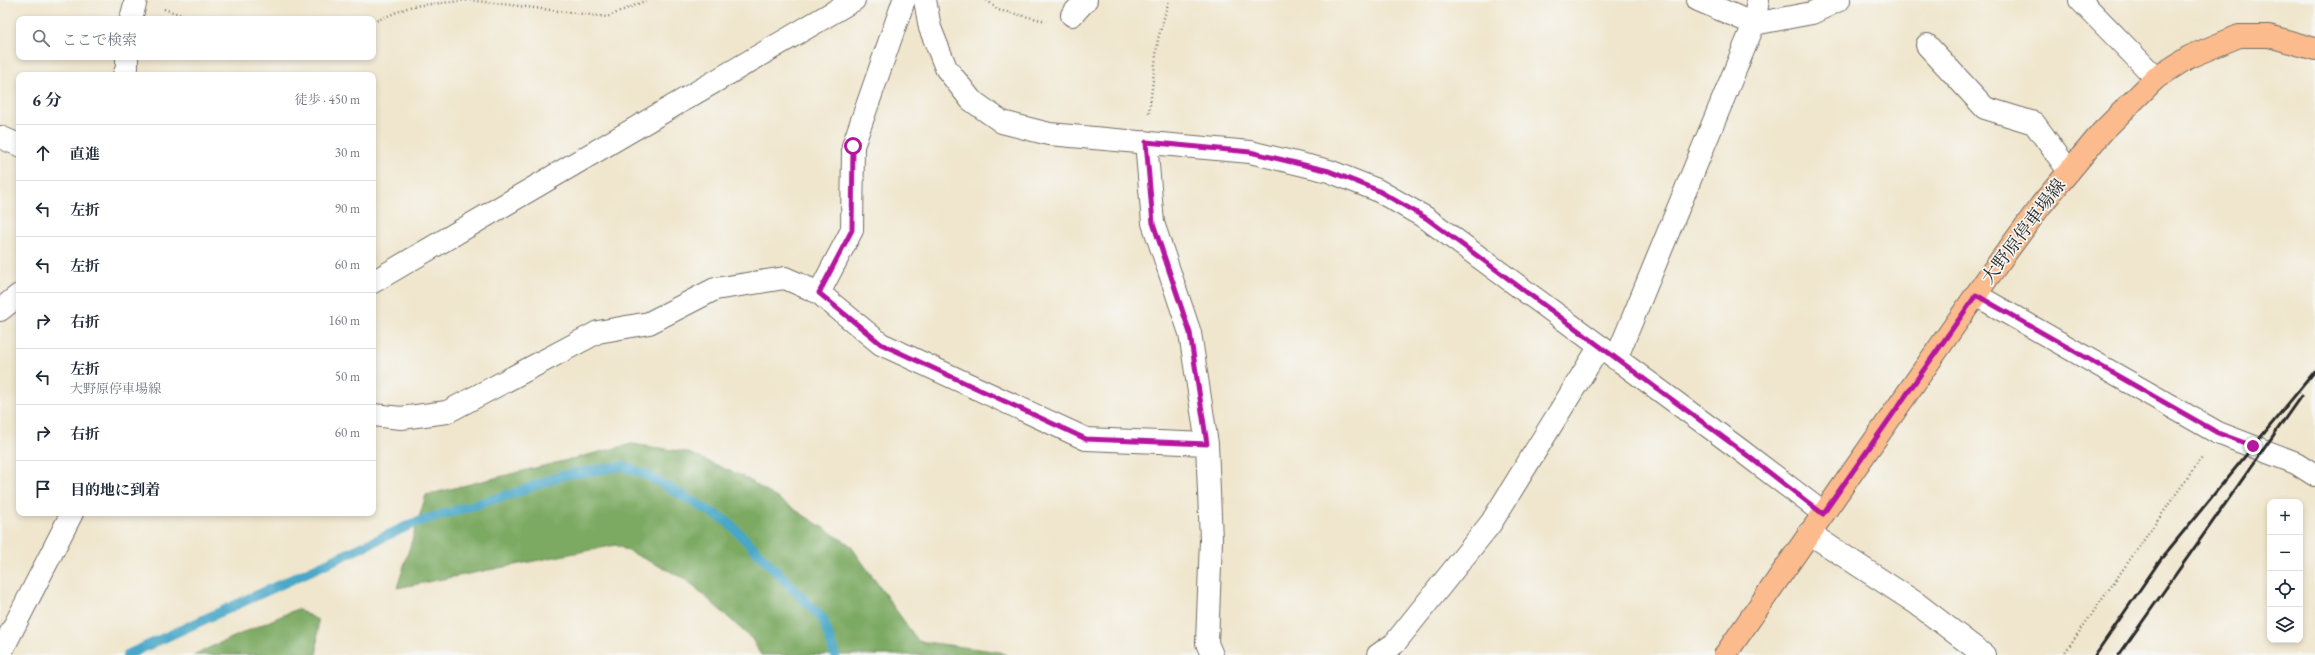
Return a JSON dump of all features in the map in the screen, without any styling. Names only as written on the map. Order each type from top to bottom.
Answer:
[{"type":"main road","name":"大野原停車場線","points":[[1725,655],[1976,295],[2041,205],[2102,132],[2156,78],[2189,57],[2239,36],[2269,36],[2315,49]]},
{"type":"street","points":[[132,16],[136,0]]},
{"type":"street","points":[[376,280],[854,0]]},
{"type":"street","points":[[819,293],[852,230],[852,159],[854,140],[904,0]]},
{"type":"street","points":[[925,0],[930,28],[946,68],[970,100],[1002,122],[1049,134],[1250,152],[1329,171],[1377,190],[1426,218],[1739,449],[1823,514]]},
{"type":"street","points":[[1698,0],[1754,24],[1812,13],[1839,0]]},
{"type":"street","points":[[1378,655],[1394,644],[1491,523],[1608,353],[1754,24],[1758,0]]},
{"type":"street","points":[[2080,0],[2156,78]]},
{"type":"street","points":[[1926,46],[1985,108],[2034,123],[2069,171]]},
{"type":"street","points":[[125,72],[127,60]]},
{"type":"street","points":[[0,137],[16,144]]},
{"type":"street","points":[[1146,142],[1153,223],[1190,333],[1207,444],[1211,540],[1207,643],[1212,655]]},
{"type":"street","points":[[376,415],[401,418],[446,412],[598,332],[649,323],[715,289],[785,278],[819,293],[881,344],[1086,439],[1207,444]]},
{"type":"street","points":[[1976,295],[2218,433],[2296,463],[2315,475]]},
{"type":"street","points":[[0,310],[16,297]]},
{"type":"street","points":[[0,654],[70,516]]},
{"type":"street","points":[[1809,533],[1916,603],[1984,655]]},
{"type":"path","points":[[376,21],[412,6],[470,0],[607,17],[647,0]]},
{"type":"path","points":[[987,0],[998,10],[1044,21],[1079,8]]},
{"type":"path","points":[[1146,142],[1158,39],[1169,0]]},
{"type":"path","points":[[159,7],[184,16]]},
{"type":"path","points":[[2063,655],[2218,433]]},
{"type":"green space","points":[[632,444],[686,452],[744,477],[850,545],[918,641],[1001,652],[1006,655],[761,655],[752,639],[686,579],[616,545],[397,588],[426,495]]},
{"type":"green space","points":[[297,609],[318,620],[317,655],[193,655]]},
{"type":"waterway","points":[[127,655],[414,523],[515,493],[564,475],[623,466],[647,475],[728,522],[823,619],[835,655]]},
{"type":"railway","points":[[2095,655],[2161,559],[2315,371]]},
{"type":"railway","points":[[2119,655],[2301,396]]},
{"type":"route","points":[[853,146],[852,230],[819,293],[881,344],[1086,439],[1207,444],[1190,333],[1153,223],[1146,142],[1250,152],[1329,171],[1377,190],[1426,218],[1739,449],[1823,514],[1976,295],[2218,433],[2253,446]]}]
